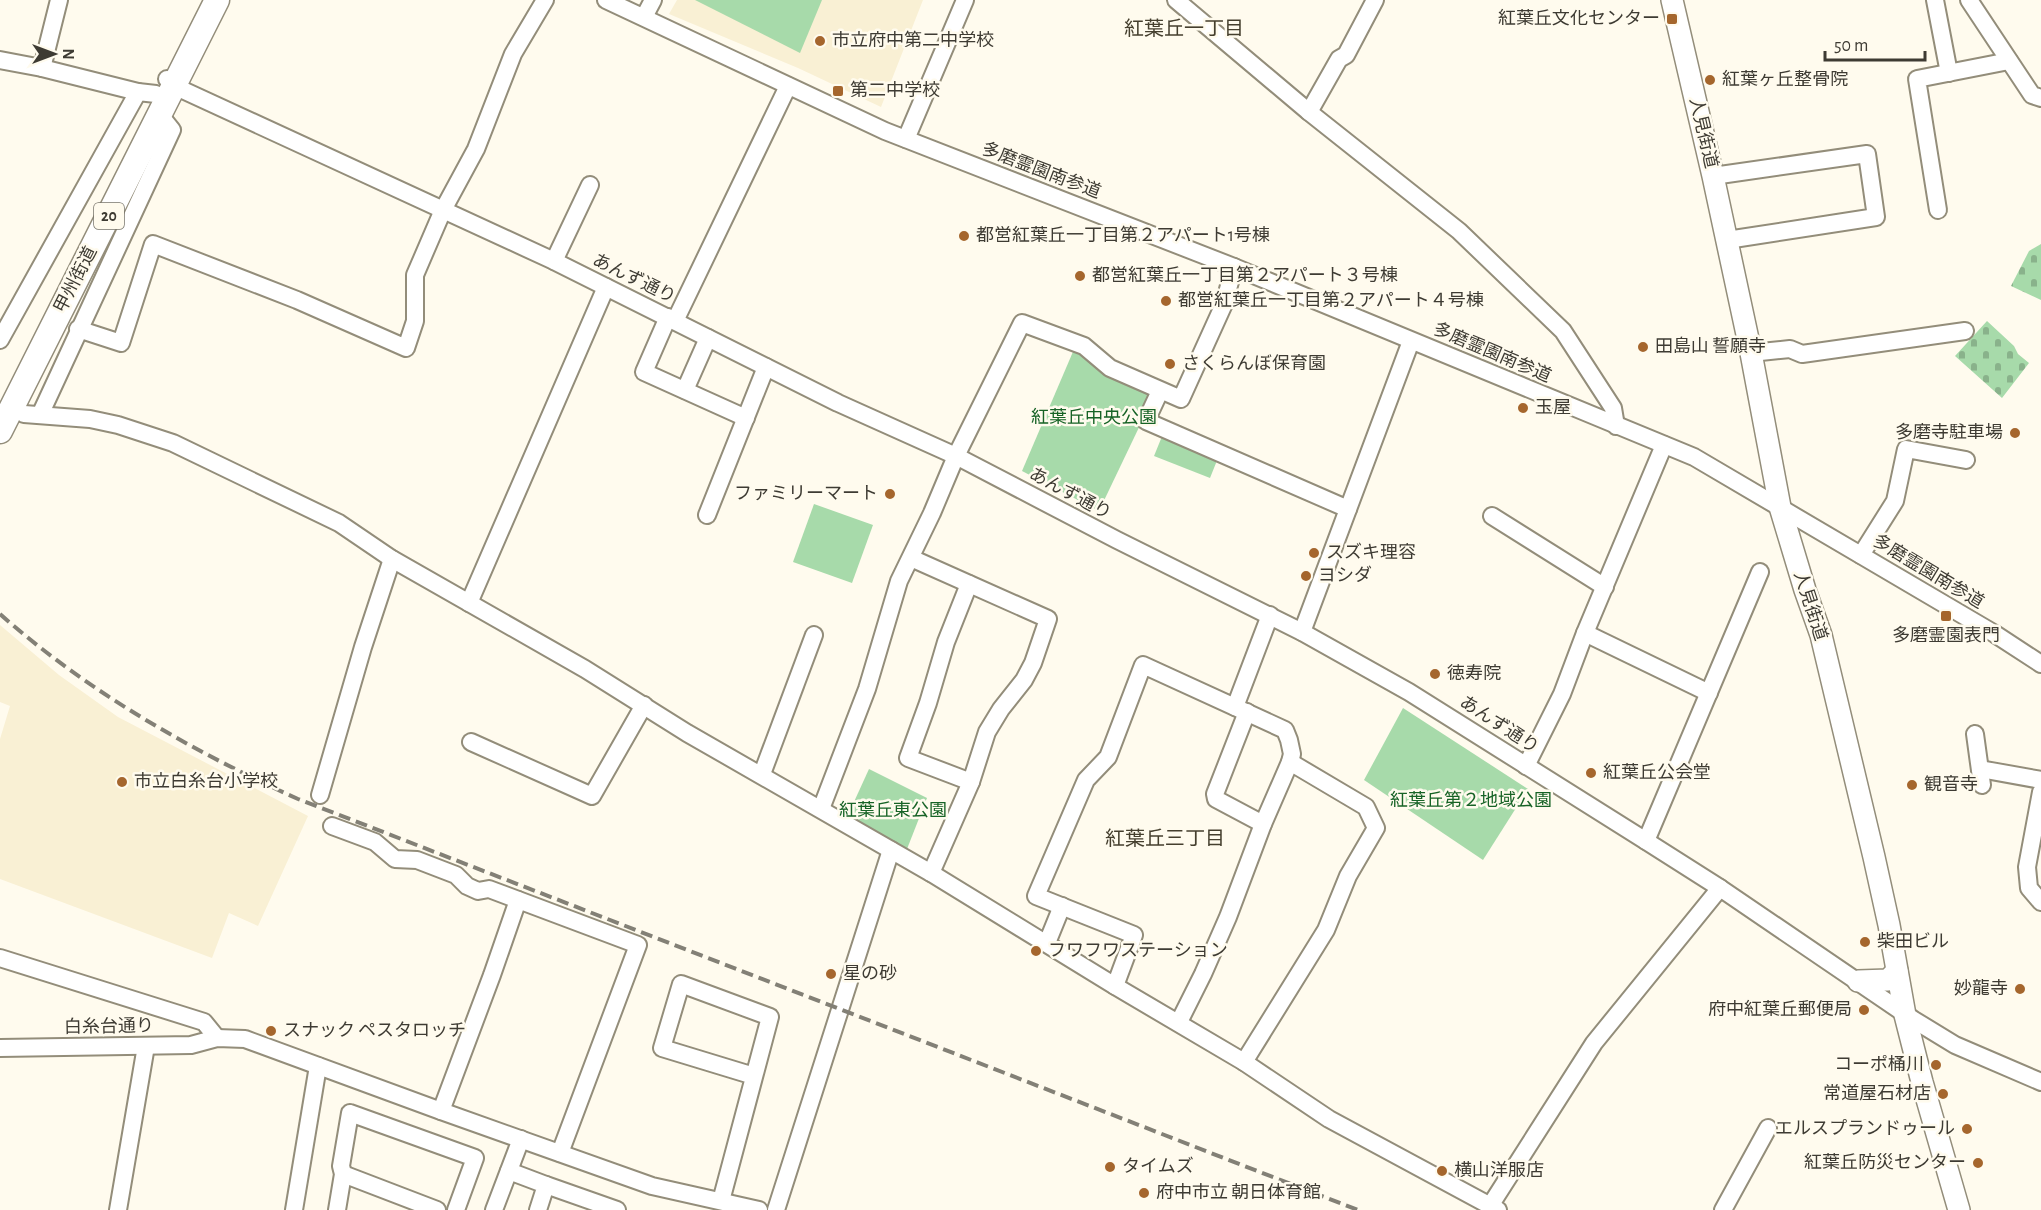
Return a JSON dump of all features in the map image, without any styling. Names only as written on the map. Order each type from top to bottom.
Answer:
[{"type":"highway","name":"甲州街道","points":[[0,432],[203,0]]},
{"type":"highway","name":"甲州街道","points":[[0,407],[159,92],[217,0]]},
{"type":"main road","name":"人見街道","points":[[1672,0],[1727,240],[1779,507],[1804,590],[1821,635],[1871,846],[1905,1015],[1959,1210]]},
{"type":"main road","points":[[1858,981],[1888,980],[1897,971]]},
{"type":"street","points":[[42,68],[59,0]]},
{"type":"street","points":[[78,329],[121,343],[153,244],[297,300],[406,348],[415,321],[415,275],[443,210],[476,149],[513,54],[545,0]]},
{"type":"street","name":"多磨霊園南参道","points":[[606,0],[906,140],[1234,267],[1694,457],[2041,664]]},
{"type":"street","points":[[644,18],[653,0]]},
{"type":"street","points":[[906,140],[965,0]]},
{"type":"street","points":[[1176,0],[1309,112],[1459,231],[1563,331],[1612,408],[1616,426]]},
{"type":"street","points":[[1309,112],[1339,59],[1346,55],[1375,0]]},
{"type":"street","points":[[1935,0],[1949,73]]},
{"type":"street","points":[[1969,0],[2032,96],[2041,98]]},
{"type":"street","name":"あんず通り","points":[[0,60],[159,92],[443,210],[554,261],[838,403],[956,456],[1117,540],[1302,632],[1409,692],[1720,888],[1905,1015],[1955,1045],[2041,1083]]},
{"type":"street","points":[[1938,210],[1917,79],[2009,62]]},
{"type":"street","points":[[746,418],[644,372],[788,86]]},
{"type":"street","points":[[159,92],[172,130],[78,329],[32,415],[90,419],[173,443],[339,523],[392,559],[585,669],[687,733],[931,873],[1115,986],[1179,1022],[1329,1119],[1494,1208],[1594,1043],[1720,888]]},
{"type":"street","points":[[0,340],[159,92]]},
{"type":"street","points":[[1713,176],[1867,154],[1876,217],[1727,240]]},
{"type":"street","points":[[554,261],[590,185]]},
{"type":"street","points":[[821,809],[867,689],[899,581],[956,456],[1022,323],[1084,346],[1110,368],[1182,399],[1224,304],[1234,267]]},
{"type":"street","points":[[470,603],[606,287]]},
{"type":"street","points":[[1751,354],[1790,349],[1802,354],[1965,330]]},
{"type":"street","points":[[685,390],[708,338]]},
{"type":"street","points":[[1302,632],[1411,341]]},
{"type":"street","points":[[707,514],[766,367]]},
{"type":"street","points":[[1160,391],[1146,421],[1348,509]]},
{"type":"street","points":[[1526,766],[1562,694],[1585,633],[1664,445]]},
{"type":"street","points":[[1861,555],[1895,501],[1906,449],[1966,460]]},
{"type":"street","points":[[1492,516],[1605,587]]},
{"type":"street","points":[[911,558],[1048,619],[1033,663],[1024,680],[1001,709],[987,732],[971,782],[931,873]]},
{"type":"street","points":[[320,795],[363,647],[392,559]]},
{"type":"street","points":[[1646,841],[1760,572]]},
{"type":"street","points":[[969,584],[946,642],[928,703],[908,758],[971,782]]},
{"type":"street","points":[[1263,824],[1216,799],[1215,794],[1269,615]]},
{"type":"street","points":[[1585,633],[1709,693]]},
{"type":"street","points":[[762,774],[814,635]]},
{"type":"street","points":[[1115,986],[1134,935],[1036,896],[1086,780],[1108,757],[1143,665],[1285,730],[1292,754],[1228,917],[1179,1022]]},
{"type":"street","points":[[471,742],[592,796],[644,705]]},
{"type":"street","points":[[1975,734],[1981,777],[2041,780]]},
{"type":"street","points":[[1244,1062],[1326,930],[1348,876],[1376,828],[1366,807],[1290,762]]},
{"type":"street","points":[[2041,792],[2027,867],[2027,880],[2028,888],[2041,902]]},
{"type":"street","points":[[332,826],[375,842],[395,859],[417,860],[456,875],[467,886],[478,891],[489,889],[638,945],[585,1081],[560,1153]]},
{"type":"street","points":[[776,1210],[891,850]]},
{"type":"street","points":[[441,1111],[518,900]]},
{"type":"street","points":[[1047,944],[1062,906]]},
{"type":"street","points":[[0,958],[204,1022],[217,1038]]},
{"type":"street","points":[[721,1201],[770,1017],[681,984],[662,1048],[754,1076]]},
{"type":"street","name":"白糸台通り","points":[[0,1048],[191,1045],[217,1038],[245,1039],[652,1186],[754,1210]]},
{"type":"street","points":[[118,1210],[146,1046]]},
{"type":"street","points":[[294,1210],[318,1066]]},
{"type":"street","points":[[337,1210],[343,1174],[341,1166],[350,1113],[475,1158],[456,1210]]},
{"type":"street","points":[[1723,1210],[1768,1128]]},
{"type":"street","points":[[494,1210],[521,1139]]},
{"type":"street","points":[[509,1171],[617,1210]]},
{"type":"street","points":[[343,1174],[428,1208]]},
{"type":"street","points":[[538,1210],[546,1185]]},
{"type":"shaded area","name":"市立府中第二中学校","points":[[677,0],[923,0],[881,107],[798,68],[669,14]]},
{"type":"shaded area","name":"市立白糸台小学校","points":[[0,625],[59,675],[118,717],[308,816],[258,926],[229,913],[212,958],[0,879],[0,739],[10,706],[0,702]]},
{"type":"green space","points":[[695,0],[822,0],[800,53]]},
{"type":"green space","points":[[2041,244],[2041,300],[2011,286],[2029,251]]},
{"type":"green space","points":[[1987,321],[2029,363],[2002,398],[1955,356]]},
{"type":"green space","name":"紅葉丘中央公園","points":[[1075,347],[1154,396],[1099,511],[1022,471]]},
{"type":"green space","points":[[1165,429],[1218,458],[1210,478],[1154,456]]},
{"type":"green space","points":[[814,504],[873,525],[852,583],[793,562]]},
{"type":"green space","name":"紅葉丘第２地域公園","points":[[1403,708],[1528,789],[1483,860],[1364,780]]},
{"type":"green space","name":"紅葉丘東公園","points":[[869,769],[927,798],[907,849],[848,815]]},
{"type":"railway","points":[[0,614],[69,669],[142,718],[219,761],[298,799],[1358,1210]]},
{"type":"place","name":"紅葉丘文化センター","points":[[1672,19]]},
{"type":"place","name":"市立府中第二中学校","points":[[820,41]]},
{"type":"place","name":"紅葉ヶ丘整骨院","points":[[1710,80]]},
{"type":"place","name":"第二中学校","points":[[838,91]]},
{"type":"place","name":"都営紅葉丘一丁目第２アパート1号棟","points":[[964,236]]},
{"type":"place","name":"都営紅葉丘一丁目第２アパート３号棟","points":[[1080,276]]},
{"type":"place","name":"都営紅葉丘一丁目第２アパート４号棟","points":[[1166,301]]},
{"type":"place","name":"田島山 誓願寺","points":[[1643,347]]},
{"type":"place","name":"さくらんぼ保育園","points":[[1170,364]]},
{"type":"place","name":"玉屋","points":[[1523,408]]},
{"type":"place","name":"多磨寺駐車場","points":[[2015,433]]},
{"type":"place","name":"ファミリーマート","points":[[890,494]]},
{"type":"place","name":"スズキ理容","points":[[1314,553]]},
{"type":"place","name":"ヨシダ","points":[[1306,576]]},
{"type":"place","name":"多磨霊園表門","points":[[1946,616]]},
{"type":"place","name":"徳寿院","points":[[1435,674]]},
{"type":"place","name":"紅葉丘公会堂","points":[[1591,773]]},
{"type":"place","name":"市立白糸台小学校","points":[[122,782]]},
{"type":"place","name":"観音寺","points":[[1912,785]]},
{"type":"place","name":"柴田ビル","points":[[1865,942]]},
{"type":"place","name":"フワフワステーション","points":[[1036,951]]},
{"type":"place","name":"星の砂","points":[[831,974]]},
{"type":"place","name":"妙龍寺","points":[[2020,989]]},
{"type":"place","name":"府中紅葉丘郵便局","points":[[1864,1010]]},
{"type":"place","name":"スナック ペスタロッチ","points":[[271,1031]]},
{"type":"place","name":"コーポ桶川","points":[[1936,1065]]},
{"type":"place","name":"常道屋石材店","points":[[1943,1094]]},
{"type":"place","name":"エルスプランドゥール","points":[[1967,1129]]},
{"type":"place","name":"紅葉丘防災センター","points":[[1978,1163]]},
{"type":"place","name":"タイムズ","points":[[1110,1167]]},
{"type":"place","name":"横山洋服店","points":[[1442,1171]]},
{"type":"place","name":"府中市立 朝日体育館","points":[[1144,1193]]},
{"type":"district","name":"紅葉丘一丁目","points":[[1184,29]]},
{"type":"district","name":"紅葉丘三丁目","points":[[1165,839]]}]
